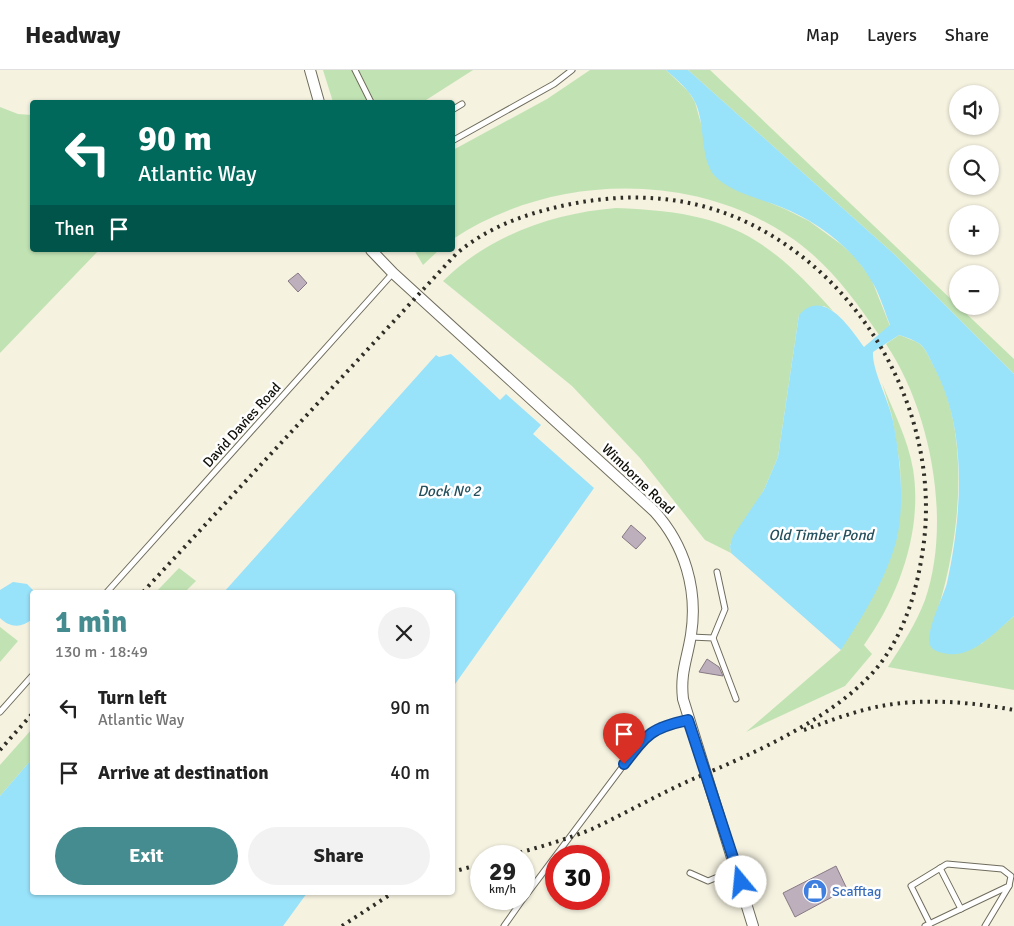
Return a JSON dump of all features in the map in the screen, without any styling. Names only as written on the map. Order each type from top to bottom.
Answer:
[{"type":"street","points":[[310,70],[318,100]]},
{"type":"street","name":"Wimborne Road","points":[[373,252],[393,273],[587,449],[667,527],[681,552],[690,578],[693,612],[691,637],[681,679],[682,699],[737,869],[753,926]]},
{"type":"lane","points":[[355,70],[370,100]]},
{"type":"lane","points":[[455,139],[554,84],[572,70]]},
{"type":"lane","points":[[455,108],[462,104]]},
{"type":"lane","name":"David Davies Road","points":[[109,590],[393,273]]},
{"type":"lane","points":[[717,572],[725,609],[713,638],[736,699]]},
{"type":"lane","points":[[691,637],[713,638]]},
{"type":"lane","points":[[0,712],[30,678]]},
{"type":"lane","points":[[535,883],[641,742],[662,726],[688,720]]},
{"type":"lane","points":[[985,926],[1009,886],[1012,876],[1002,869],[947,864],[911,886],[928,925],[1009,886]]},
{"type":"lane","points":[[940,868],[961,909]]},
{"type":"lane","points":[[690,873],[708,881],[737,869]]},
{"type":"lane","points":[[504,926],[515,910]]},
{"type":"green space","points":[[323,70],[473,70],[426,100],[332,100]]},
{"type":"green space","points":[[590,70],[666,70],[688,91],[695,102],[705,138],[736,189],[809,221],[842,245],[855,257],[871,278],[890,326],[879,335],[838,280],[814,256],[787,235],[748,214],[707,199],[664,191],[619,189],[575,192],[532,202],[491,218],[455,238],[455,149],[547,99]]},
{"type":"green space","points":[[688,70],[710,70],[949,297],[949,309],[895,255]]},
{"type":"green space","points":[[0,107],[18,114],[30,115],[30,252],[97,252],[0,353]]},
{"type":"green space","points":[[616,208],[653,210],[685,215],[713,221],[738,231],[761,244],[784,262],[833,311],[824,306],[799,315],[778,457],[764,490],[730,545],[731,553],[705,540],[640,458],[572,386],[443,281],[480,251],[501,239],[545,221],[569,215]]},
{"type":"green space","points":[[415,252],[437,252],[423,265]]},
{"type":"green space","points":[[955,315],[968,315],[1014,359],[1014,374]]},
{"type":"green space","points":[[899,335],[920,344],[927,353],[948,399],[955,431],[958,465],[958,501],[954,536],[940,603],[930,632],[981,644],[1014,616],[1014,690],[888,667],[913,626],[925,600],[933,569],[937,537],[936,502],[925,434],[915,401],[902,371],[886,344]]},
{"type":"green space","points":[[882,383],[911,458],[915,492],[911,539],[898,584],[877,626],[864,645],[872,654],[845,686],[746,732],[841,650],[897,537],[901,493],[900,466],[892,416]]},
{"type":"green space","points":[[179,568],[196,581],[187,590],[158,590]]},
{"type":"green space","points":[[0,627],[18,641],[0,662]]},
{"type":"green space","points":[[30,731],[30,761],[0,796],[0,765]]},
{"type":"water","name":"Old Timber Pond","points":[[666,70],[688,70],[895,255],[949,309],[949,315],[955,315],[1014,374],[1014,616],[990,637],[972,649],[963,653],[953,654],[937,651],[930,645],[930,632],[947,583],[952,557],[956,529],[959,473],[957,445],[945,392],[926,351],[920,344],[910,339],[899,335],[873,352],[875,368],[891,413],[896,435],[901,480],[901,509],[897,538],[887,568],[866,610],[841,650],[731,553],[730,546],[733,536],[764,490],[778,457],[799,315],[808,308],[818,306],[827,308],[844,321],[864,347],[890,325],[871,280],[854,257],[832,236],[807,219],[740,192],[718,179],[712,172],[705,154],[701,123],[696,104],[679,81]]},
{"type":"water","name":"Dock Nº 2","points":[[451,354],[500,400],[506,394],[541,425],[533,434],[594,488],[455,684],[455,590],[226,590],[436,355],[439,357]]},
{"type":"water","points":[[13,582],[27,584],[33,590],[30,590],[30,620],[16,626],[8,624],[0,618],[0,590]]},
{"type":"water","points":[[30,761],[30,895],[306,895],[283,926],[0,926],[0,796]]},
{"type":"building","points":[[298,273],[307,283],[298,292],[288,281]]},
{"type":"building","points":[[631,525],[646,538],[636,549],[622,537]]},
{"type":"building","points":[[707,659],[719,667],[723,676],[699,672]]},
{"type":"building","name":"Scafftag","points":[[836,866],[847,889],[795,917],[783,893]]},
{"type":"railway","points":[[145,590],[456,254],[484,234],[531,214],[565,205],[602,199],[643,198],[683,202],[723,212],[742,220],[786,245],[826,277],[860,315],[887,358],[908,405],[921,454],[926,504],[920,569],[913,597],[898,636],[883,660],[866,680],[822,715],[769,745],[693,779],[592,829],[535,848]]},
{"type":"railway","points":[[804,730],[842,716],[881,706],[914,702],[948,702],[1014,710]]},
{"type":"railway","points":[[0,750],[30,716]]},
{"type":"railway","points":[[455,871],[470,867]]},
{"type":"railway","points":[[342,926],[389,895]]},
{"type":"place","name":"Scafftag","points":[[815,891]]},
{"type":"route","points":[[624,764],[651,732],[662,726],[688,720],[741,882]]}]
